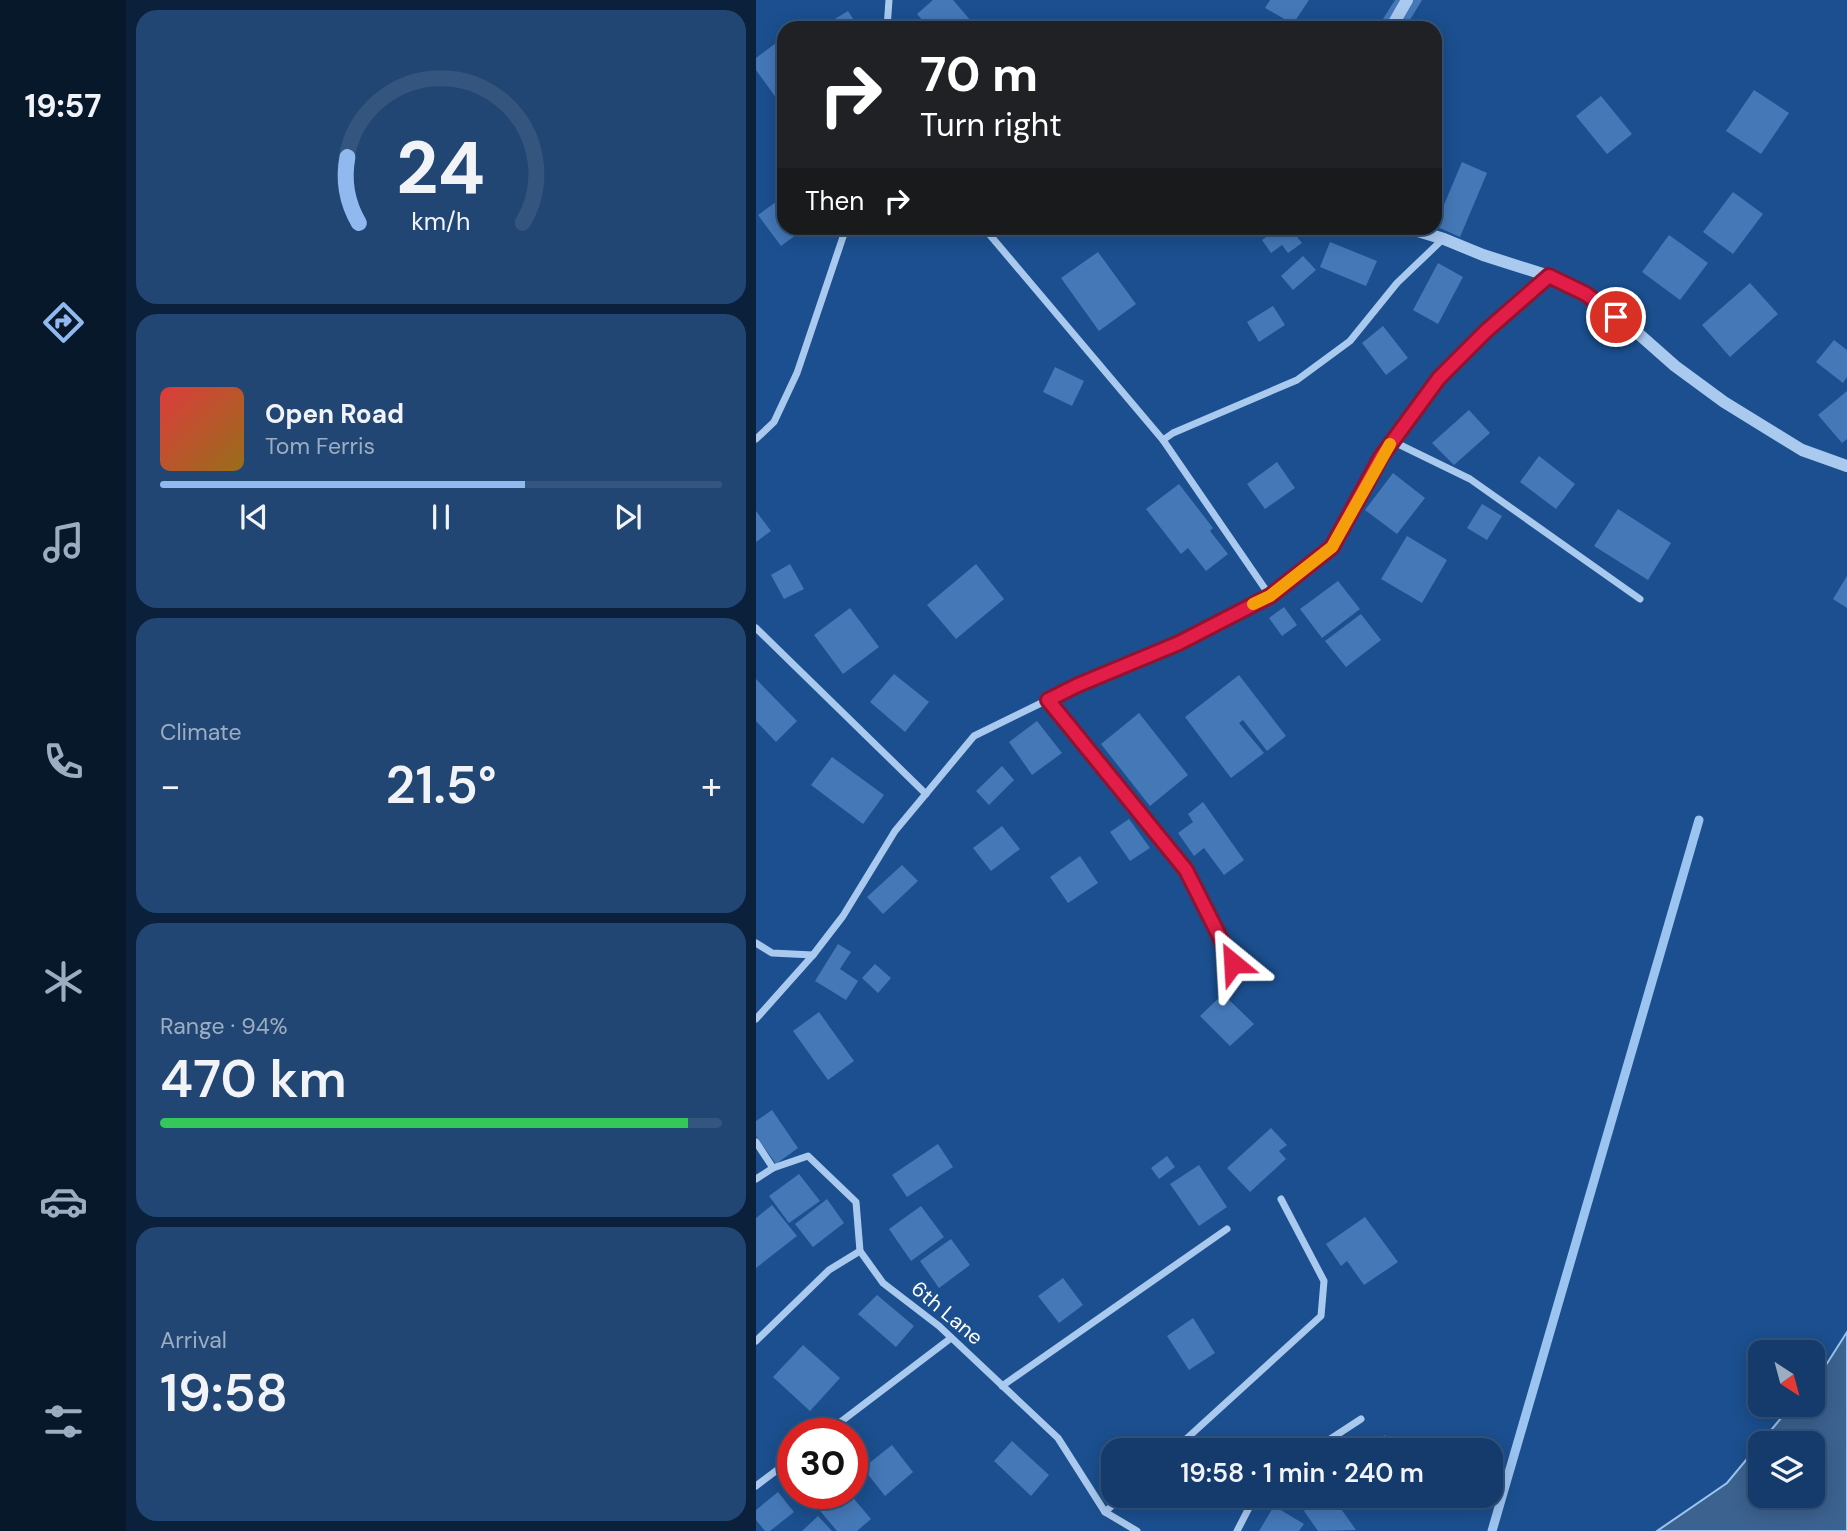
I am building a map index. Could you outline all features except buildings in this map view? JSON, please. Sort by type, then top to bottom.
[{"type":"street","points":[[888,21],[889,0]]},
{"type":"street","points":[[1395,21],[1406,0]]},
{"type":"street","points":[[756,439],[774,422],[797,373],[844,235]]},
{"type":"street","points":[[990,235],[1163,440],[1270,596]]},
{"type":"street","points":[[1431,235],[1483,256],[1549,276],[1586,294],[1724,402],[1802,450],[1847,466]]},
{"type":"street","points":[[1163,440],[1173,433],[1297,380],[1350,341],[1397,283],[1444,239]]},
{"type":"street","points":[[756,1019],[813,956],[843,916],[895,831],[974,736],[1078,685],[1179,643],[1270,596],[1332,547],[1392,441],[1439,378],[1486,331],[1549,276]]},
{"type":"street","points":[[1392,441],[1470,479],[1640,599]]},
{"type":"street","points":[[756,628],[926,793]]},
{"type":"street","points":[[1048,700],[1186,870],[1233,963]]},
{"type":"street","points":[[756,943],[772,953],[813,956]]},
{"type":"street","points":[[756,1142],[772,1168]]},
{"type":"street","points":[[756,1179],[772,1168],[808,1156],[856,1202],[860,1251],[829,1270],[756,1341]]},
{"type":"street","points":[[1187,1438],[1321,1316],[1324,1280],[1281,1199]]},
{"type":"street","points":[[1002,1386],[1227,1229]]},
{"type":"street","name":"6th Lane","points":[[860,1251],[883,1283],[951,1338],[1058,1438],[1105,1512],[1137,1531]]},
{"type":"street","points":[[846,1418],[951,1338]]},
{"type":"street","points":[[1332,1438],[1361,1419]]},
{"type":"street","points":[[756,1486],[777,1470]]},
{"type":"street","points":[[1105,1512],[1110,1508]]},
{"type":"street","points":[[1237,1531],[1249,1508]]},
{"type":"water","points":[[1847,1332],[1847,1531],[1657,1531],[1727,1483],[1748,1458],[1748,1508],[1825,1508],[1825,1431],[1770,1431],[1781,1418],[1825,1418],[1825,1366]]},
{"type":"waterway","points":[[1492,1531],[1699,820]]},
{"type":"slow traffic","points":[[1253,604],[1270,596],[1332,547],[1390,444]]},
{"type":"route","points":[[1233,963],[1186,870],[1048,700],[1179,643],[1270,596],[1332,547],[1381,457],[1439,378],[1486,331],[1549,276],[1586,294],[1616,317]]}]
